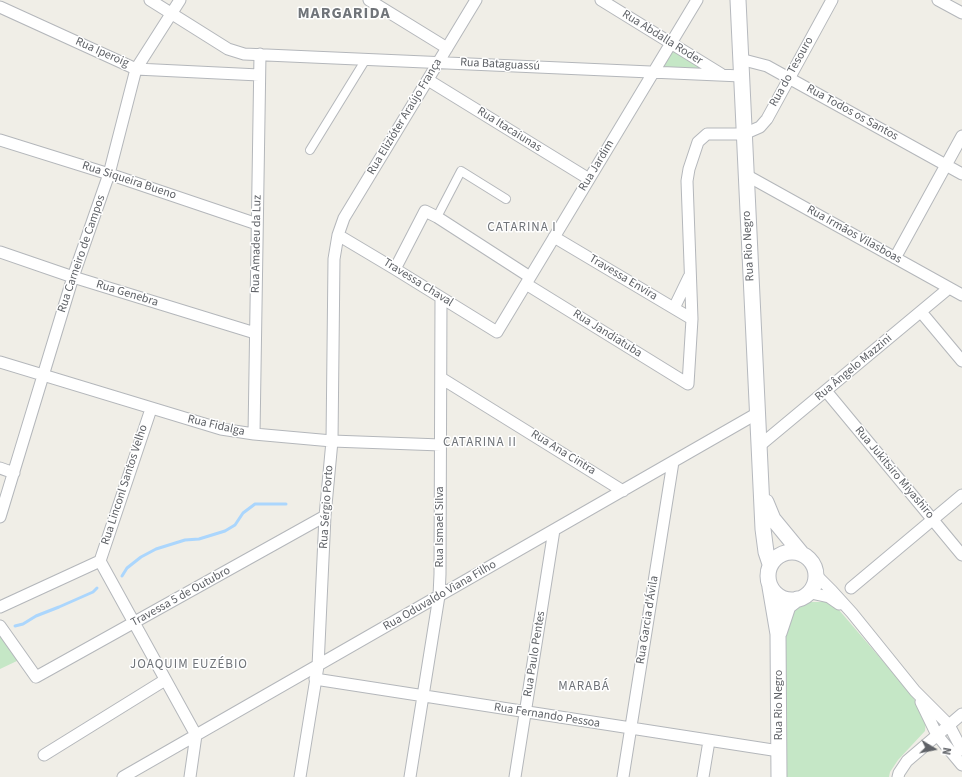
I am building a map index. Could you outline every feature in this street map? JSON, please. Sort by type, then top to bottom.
[{"type":"main road","name":"Rua Rio Negro","points":[[738,0],[756,414],[762,491],[763,529],[766,552],[770,564]]},
{"type":"main road","name":"Rua Rio Negro","points":[[762,491],[772,519],[801,553]]},
{"type":"main road","points":[[790,551],[801,553],[812,562],[816,575],[814,586],[802,597],[782,598],[770,587],[767,575],[770,564],[778,555],[790,551]]},
{"type":"main road","name":"Rua Rio Negro","points":[[770,587],[778,634],[779,777]]},
{"type":"main road","name":"Rua Rio Negro","points":[[778,634],[788,606],[802,597]]},
{"type":"street","name":"Rua Bataguassú","points":[[150,0],[228,48],[244,54],[741,76]]},
{"type":"street","name":"Rua Carneiro de Campos","points":[[0,517],[73,277],[109,174],[136,68],[180,0]]},
{"type":"street","points":[[369,0],[447,48]]},
{"type":"street","name":"Rua Elizióter Araújo França","points":[[338,235],[344,218],[476,0]]},
{"type":"street","name":"Rua Abdalla Roder","points":[[601,0],[723,75]]},
{"type":"street","name":"Rua Jardim","points":[[497,332],[697,0]]},
{"type":"street","name":"Rua do Tesouro","points":[[744,134],[760,127],[763,123],[832,0]]},
{"type":"street","points":[[938,0],[962,13]]},
{"type":"street","name":"Rua Iperoig","points":[[0,7],[136,68],[259,75]]},
{"type":"street","name":"Rua Amadeu da Luz","points":[[254,434],[260,54]]},
{"type":"street","points":[[310,150],[366,59]]},
{"type":"street","name":"Rua Todos os Santos","points":[[740,59],[766,66],[962,174]]},
{"type":"street","name":"Rua Itacaiunas","points":[[428,80],[589,179]]},
{"type":"street","points":[[692,320],[687,181],[689,169],[698,142],[707,134],[744,134]]},
{"type":"street","points":[[895,258],[962,136]]},
{"type":"street","name":"Rua Siqueira Bueno","points":[[0,140],[109,174],[257,224]]},
{"type":"street","points":[[437,217],[461,171],[506,199]]},
{"type":"street","name":"Rua Irmãos Vilasboas","points":[[746,175],[962,295]]},
{"type":"street","name":"Rua Jandiatuba","points":[[395,269],[425,211],[437,217],[528,280],[688,384],[692,320]]},
{"type":"street","name":"Travessa Chaval","points":[[338,235],[497,332]]},
{"type":"street","name":"Rua Sérgio Porto","points":[[300,777],[318,666],[325,516],[332,441],[334,259],[338,235]]},
{"type":"street","name":"Travessa Envira","points":[[554,237],[692,320]]},
{"type":"street","name":"Rua Genebra","points":[[0,252],[73,277],[256,333]]},
{"type":"street","points":[[674,308],[691,275]]},
{"type":"street","name":"Rua Ângelo Mazzini","points":[[758,447],[949,288]]},
{"type":"street","name":"Rua Ismael Silva","points":[[410,777],[439,596],[441,298]]},
{"type":"street","points":[[921,312],[962,361]]},
{"type":"street","name":"Rua Fidalga","points":[[0,362],[221,429],[254,434],[332,441],[441,444]]},
{"type":"street","name":"Rua Ana Cintra","points":[[441,378],[623,491]]},
{"type":"street","name":"Rua Jukitsiro Miyashiro","points":[[826,391],[962,555]]},
{"type":"street","name":"Rua Linconl Santos Velho","points":[[100,561],[151,409]]},
{"type":"street","name":"Rua Oduvaldo Viana Filho","points":[[123,777],[756,414]]},
{"type":"street","name":"Rua Garcia d'Ávila","points":[[623,777],[673,462]]},
{"type":"street","points":[[0,468],[14,473]]},
{"type":"street","points":[[851,588],[962,495]]},
{"type":"street","name":"Travessa 5 de Outubro","points":[[0,626],[36,677],[134,624],[325,516]]},
{"type":"street","name":"Rua Paulo Pentes","points":[[515,777],[554,530]]},
{"type":"street","points":[[0,607],[100,561],[196,735],[190,777]]},
{"type":"street","points":[[816,575],[852,613],[915,691],[949,725],[962,750]]},
{"type":"street","points":[[802,597],[811,593],[829,597],[852,613]]},
{"type":"street","name":"Rua Fernando Pessoa","points":[[315,679],[779,751]]},
{"type":"street","points":[[44,755],[166,680]]},
{"type":"street","points":[[915,691],[937,735],[962,765]]},
{"type":"street","points":[[898,777],[907,761],[962,714]]},
{"type":"street","points":[[703,777],[709,741]]},
{"type":"green space","points":[[673,48],[714,73],[660,70]]},
{"type":"green space","points":[[804,602],[829,602],[839,610],[912,695],[926,721],[925,731],[898,760],[890,772],[889,777],[787,777],[784,744],[783,627],[793,608]]},
{"type":"green space","points":[[0,633],[19,660],[0,669]]},
{"type":"waterway","points":[[122,576],[127,568],[141,557],[156,549],[185,540],[199,539],[225,531],[235,525],[243,513],[255,504],[286,504]]},
{"type":"waterway","points":[[15,626],[23,624],[36,616],[93,592],[97,588]]},
{"type":"district","name":"MARGARIDA","points":[[344,14]]},
{"type":"district","name":"CATARINA I","points":[[522,228]]},
{"type":"district","name":"CATARINA II","points":[[480,443]]},
{"type":"district","name":"JOAQUIM EUZÉBIO","points":[[189,665]]},
{"type":"district","name":"MARABÁ","points":[[584,687]]}]
